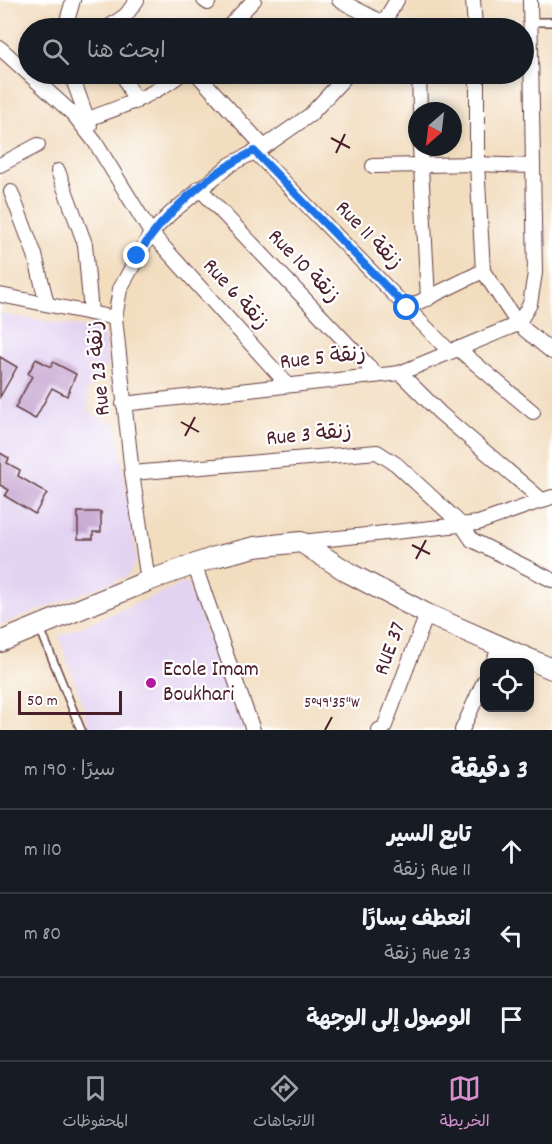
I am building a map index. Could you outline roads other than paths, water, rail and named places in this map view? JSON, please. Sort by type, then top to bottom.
[{"type":"street","points":[[68,18],[73,0]]},
{"type":"street","points":[[122,18],[137,0]]},
{"type":"street","points":[[236,18],[254,0]]},
{"type":"street","points":[[339,0],[361,5],[374,18]]},
{"type":"street","points":[[387,18],[398,0]]},
{"type":"street","points":[[473,0],[474,18]]},
{"type":"street","points":[[529,18],[530,0]]},
{"type":"street","points":[[0,48],[18,64]]},
{"type":"street","points":[[40,84],[73,114],[95,142]]},
{"type":"street","points":[[75,84],[95,142]]},
{"type":"street","points":[[127,84],[135,102]]},
{"type":"street","points":[[88,119],[135,102],[168,84]]},
{"type":"street","name":"Rue 11 زنقة","points":[[205,84],[259,149],[407,308],[453,350],[533,412]]},
{"type":"street","name":"Rue 23 زنقة","points":[[148,581],[123,404],[115,318],[120,289],[151,234],[199,188],[231,164],[259,149],[310,115],[339,84]]},
{"type":"street","points":[[419,84],[420,102]]},
{"type":"street","points":[[477,84],[477,164],[483,271],[518,324],[552,352]]},
{"type":"street","points":[[518,324],[530,304],[535,273],[528,84]]},
{"type":"street","name":"Rue 6 زنقة","points":[[95,142],[151,234],[287,384]]},
{"type":"street","points":[[0,165],[38,145]]},
{"type":"street","points":[[421,156],[428,299]]},
{"type":"street","points":[[373,166],[477,164],[532,166]]},
{"type":"street","points":[[58,171],[85,244],[91,313]]},
{"type":"street","name":"Rue 10 زنقة","points":[[199,188],[377,375]]},
{"type":"street","points":[[11,192],[35,255],[47,304]]},
{"type":"street","points":[[407,308],[483,271]]},
{"type":"street","points":[[0,295],[115,318]]},
{"type":"street","name":"Rue 5 زنقة","points":[[123,404],[400,373],[518,324]]},
{"type":"street","points":[[400,373],[440,413],[548,499]]},
{"type":"street","name":"Rue 3 زنقة","points":[[132,473],[372,451],[383,454],[396,464],[462,525],[472,540],[552,580]]},
{"type":"street","points":[[0,642],[148,581],[194,564],[255,547],[462,525],[495,519],[548,499]]},
{"type":"street","points":[[301,543],[349,573],[427,614],[496,655],[552,669]]},
{"type":"street","points":[[194,564],[253,730]]},
{"type":"street","name":"RUE 37","points":[[384,729],[427,614]]},
{"type":"street","points":[[462,730],[480,690]]},
{"type":"lane","points":[[534,22],[552,22]]},
{"type":"lane","points":[[39,626],[81,730]]},
{"type":"place","name":"Ecole Imam Boukhari","points":[[151,683]]}]
